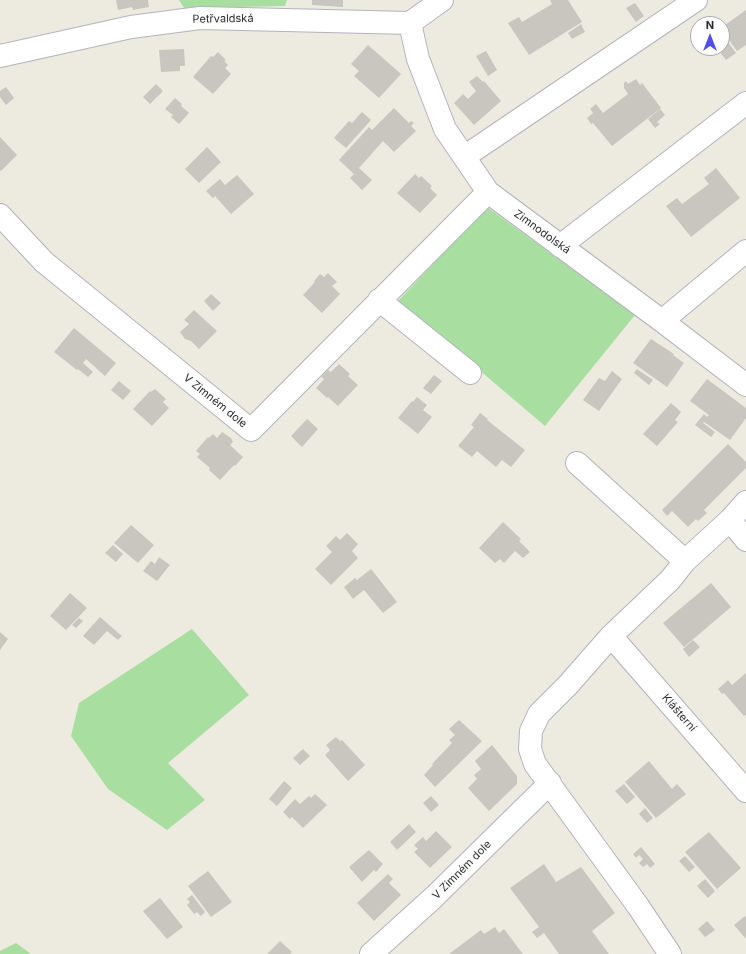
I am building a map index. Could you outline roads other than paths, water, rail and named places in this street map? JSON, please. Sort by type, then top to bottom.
[{"type":"street","points":[[410,23],[442,0]]},
{"type":"street","points":[[464,157],[696,0]]},
{"type":"street","name":"Petřvaldská","points":[[0,56],[130,27],[200,18],[410,23]]},
{"type":"street","name":"Zimnodolská","points":[[410,23],[418,59],[445,128],[488,192],[746,385]]},
{"type":"street","points":[[560,246],[746,103]]},
{"type":"street","name":"V Zimném dole","points":[[0,215],[44,262],[251,430],[488,192]]},
{"type":"street","points":[[662,321],[746,251]]},
{"type":"street","points":[[379,300],[470,373]]},
{"type":"street","points":[[577,463],[685,561]]},
{"type":"street","points":[[670,954],[638,906],[550,782],[535,764],[530,749],[531,731],[539,714],[568,685],[611,636],[670,580],[685,561],[730,520],[746,502]]},
{"type":"street","points":[[730,520],[746,540]]},
{"type":"street","name":"Klášterní","points":[[611,636],[746,791]]},
{"type":"street","name":"V Zimném dole","points":[[371,954],[433,898],[550,782]]}]
